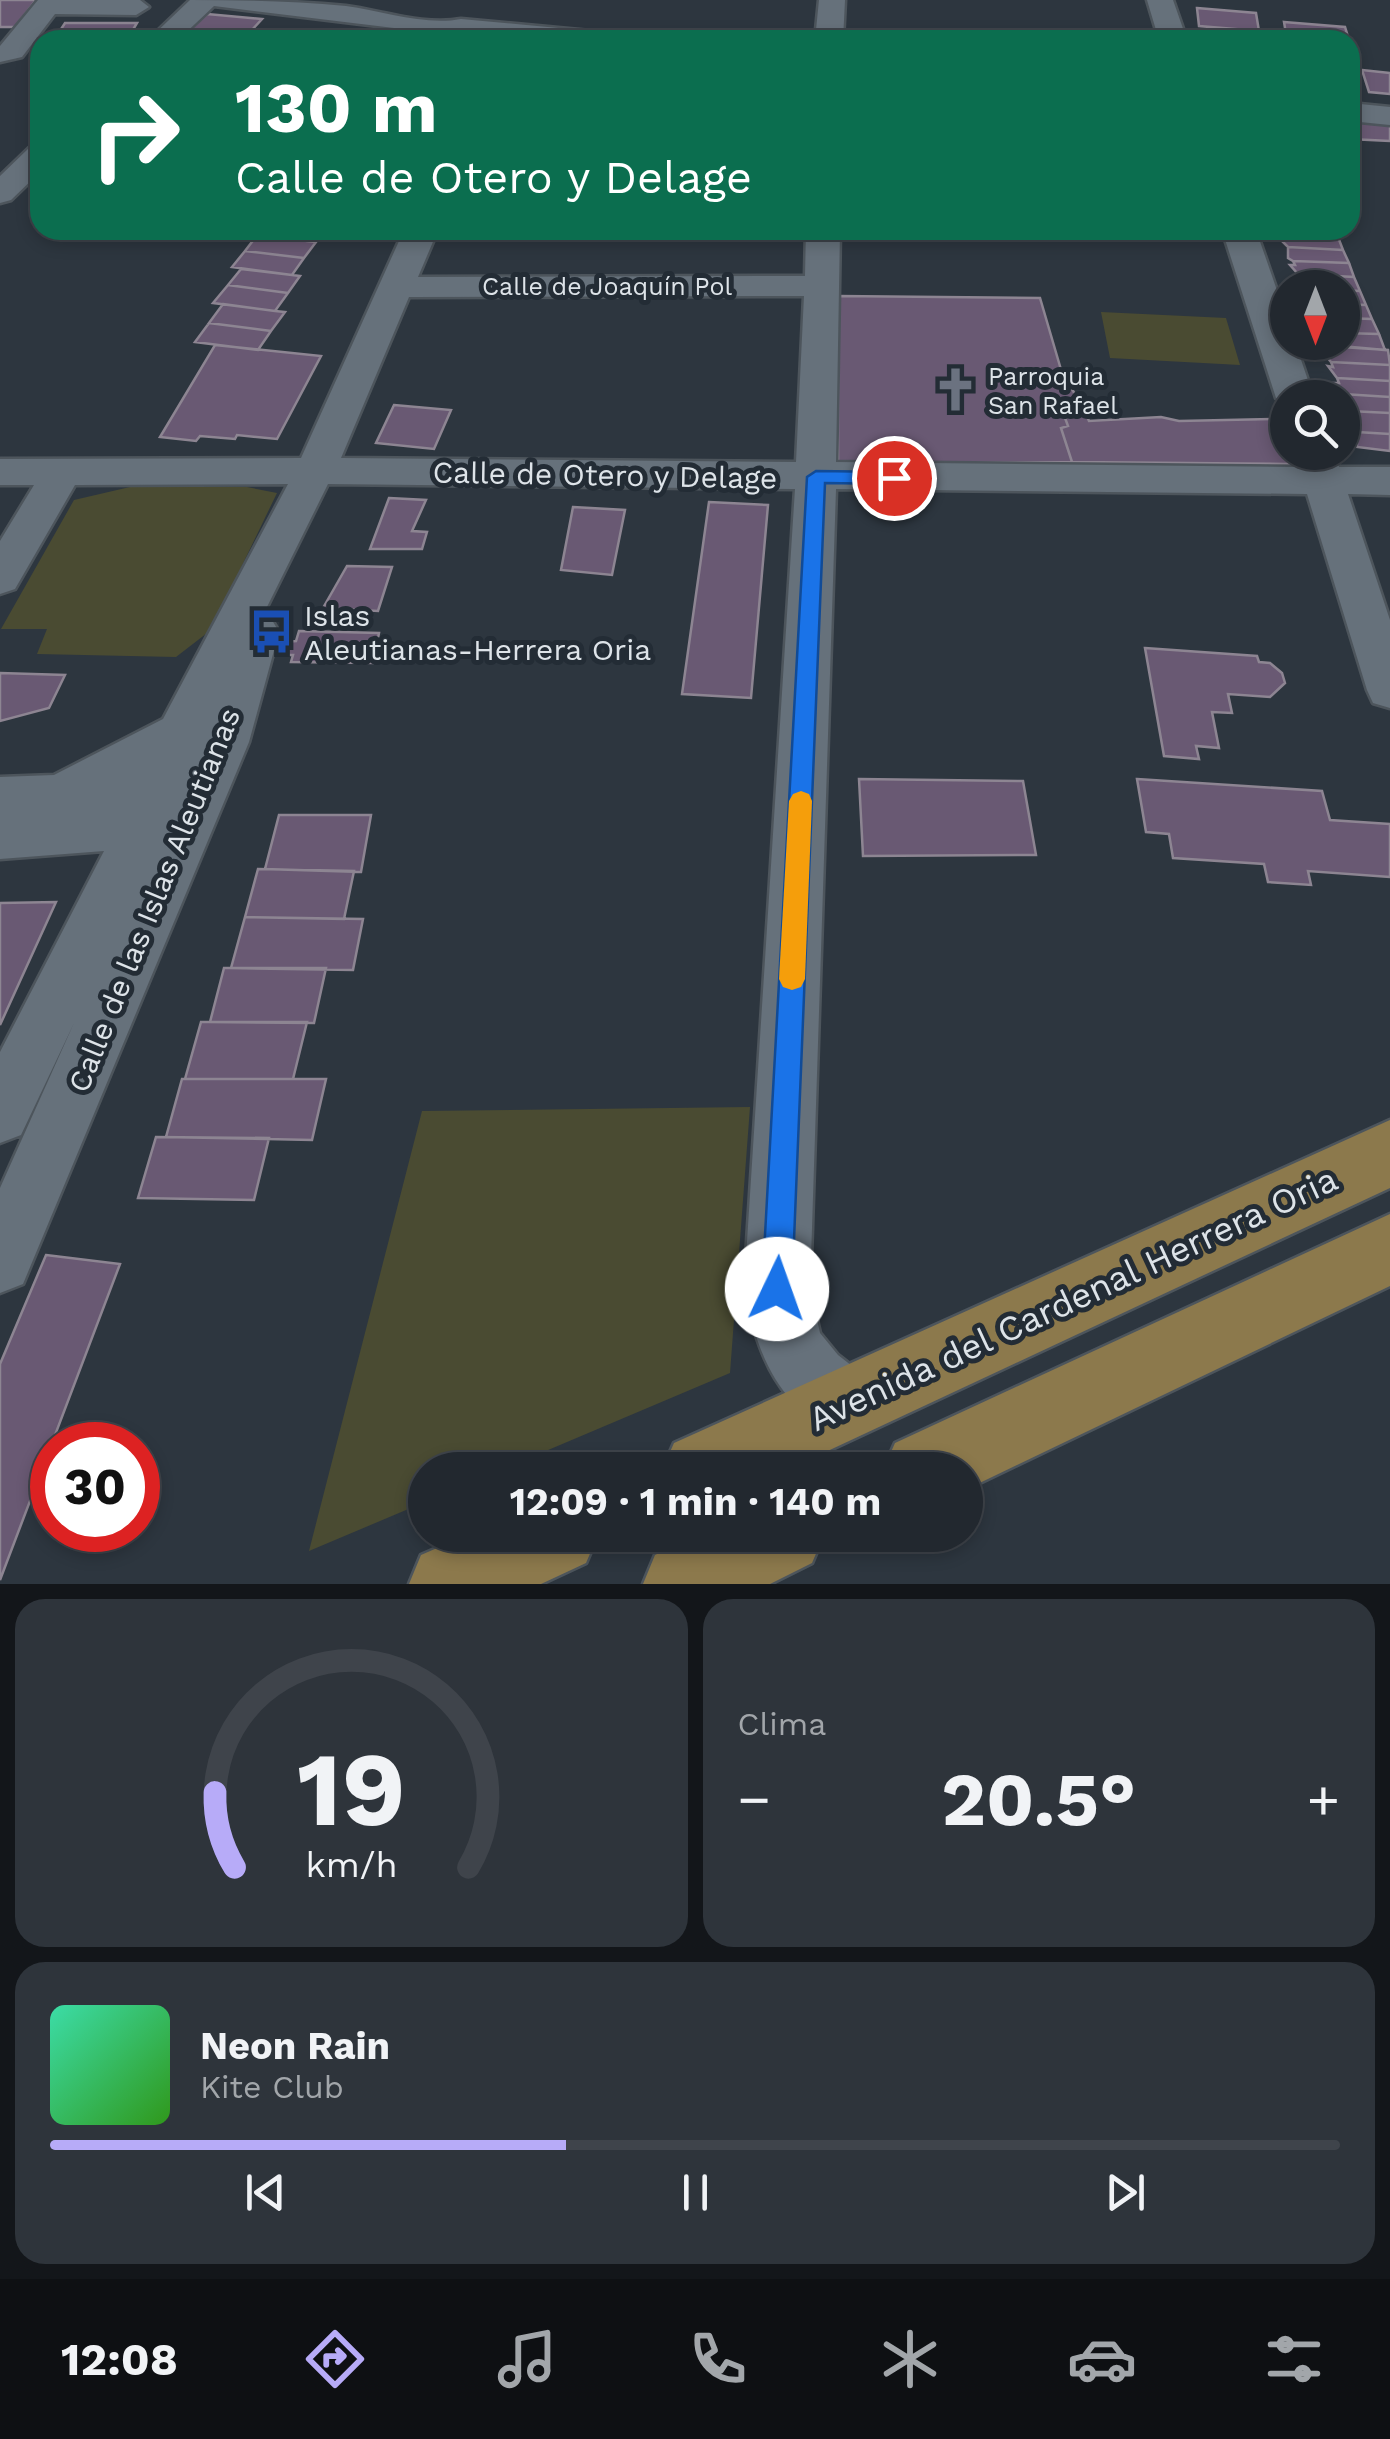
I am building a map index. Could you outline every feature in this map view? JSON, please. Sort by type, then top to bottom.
[{"type":"main road","name":"Avenida del Cardenal Herrera Oria","points":[[741,1452],[1390,1152]]},
{"type":"main road","points":[[960,1452],[1390,1248]]},
{"type":"main road","points":[[450,1584],[521,1552]]},
{"type":"main road","points":[[684,1584],[767,1555]]},
{"type":"street","points":[[173,30],[205,0]]},
{"type":"street","points":[[220,0],[482,30]]},
{"type":"street","points":[[830,30],[832,0]]},
{"type":"street","points":[[1160,0],[1170,30]]},
{"type":"street","points":[[0,54],[12,50],[50,3],[136,6]]},
{"type":"street","points":[[1360,113],[1390,116]]},
{"type":"street","points":[[0,193],[30,164]]},
{"type":"street","name":"Calle de las Islas Aleutianas","points":[[0,1261],[116,996],[165,807],[180,732],[315,471],[416,240]]},
{"type":"street","points":[[822,240],[816,477],[777,1289],[790,1350],[812,1380],[846,1404]]},
{"type":"street","points":[[1242,240],[1289,380]]},
{"type":"street","name":"Calle de Joaquín Pol","points":[[394,288],[820,286]]},
{"type":"street","name":"Calle de Otero y Delage","points":[[0,472],[816,477],[1270,468]]},
{"type":"street","points":[[1319,470],[1390,690]]},
{"type":"street","name":"Calle de Otero y Delage","points":[[1335,470],[1390,480]]},
{"type":"street","points":[[0,578],[62,472]]},
{"type":"street","name":"Calle de las Islas Aleutianas","points":[[0,1114],[109,895],[165,807],[225,742],[284,531]]},
{"type":"street","points":[[35,822],[180,732]]},
{"type":"street","points":[[0,798],[35,822],[94,873],[109,895]]},
{"type":"street","points":[[35,822],[165,807]]},
{"type":"green space","points":[[1101,312],[1226,318],[1240,365],[1110,358]]},
{"type":"green space","points":[[130,487],[247,487],[277,493],[211,630],[176,657],[37,654],[47,629],[1,629],[74,500]]},
{"type":"green space","points":[[750,1107],[730,1373],[543,1452],[408,1452],[408,1509],[309,1551],[422,1111]]},
{"type":"building","points":[[0,0],[36,0],[15,27],[0,27]]},
{"type":"building","points":[[1197,8],[1256,13],[1259,30],[1247,30],[1199,26]]},
{"type":"building","points":[[207,14],[262,19],[252,30],[189,30]]},
{"type":"building","points":[[1284,22],[1346,30],[1285,30]]},
{"type":"building","points":[[65,23],[137,23],[133,30],[60,30]]},
{"type":"building","points":[[1362,70],[1390,73],[1390,94],[1369,92]]},
{"type":"building","points":[[1360,122],[1390,123],[1390,141],[1360,140]]},
{"type":"building","points":[[253,240],[316,242],[304,258],[245,251]]},
{"type":"building","points":[[1281,240],[1339,240],[1343,250],[1288,247]]},
{"type":"building","points":[[1288,247],[1343,250],[1349,263],[1293,261],[1288,258]]},
{"type":"building","points":[[245,251],[304,258],[292,275],[232,267]]},
{"type":"building","points":[[1293,261],[1349,263],[1352,270],[1294,270],[1290,265],[1295,265]]},
{"type":"building","points":[[241,269],[300,276],[288,293],[228,285]]},
{"type":"building","points":[[228,285],[288,293],[275,311],[213,303]]},
{"type":"building","name":"Parroquia San Rafael","points":[[838,296],[1040,298],[1062,373],[1083,407],[1061,407],[1068,426],[1061,428],[1072,462],[838,464]]},
{"type":"building","points":[[223,304],[285,312],[271,331],[209,323]]},
{"type":"building","points":[[1360,305],[1366,305],[1372,319],[1360,319]]},
{"type":"building","points":[[1360,319],[1372,319],[1379,334],[1360,333]]},
{"type":"building","points":[[209,323],[271,331],[258,350],[195,342]]},
{"type":"building","points":[[1360,333],[1379,334],[1385,350],[1360,348]]},
{"type":"building","points":[[215,345],[321,356],[277,439],[237,435],[235,439],[200,436],[196,441],[160,437]]},
{"type":"building","points":[[1360,348],[1388,350],[1390,365],[1331,362],[1360,360]]},
{"type":"building","points":[[1331,362],[1390,365],[1390,381],[1337,378],[1328,366],[1333,367]]},
{"type":"building","points":[[1337,378],[1390,381],[1390,397],[1360,395],[1360,380]]},
{"type":"building","points":[[1360,395],[1390,397],[1390,413],[1360,412]]},
{"type":"building","points":[[394,405],[451,410],[434,449],[376,443]]},
{"type":"building","points":[[1061,407],[1083,407],[1089,421],[1161,417],[1179,421],[1270,419],[1270,464],[1072,462],[1061,428],[1068,426]]},
{"type":"building","points":[[1360,412],[1390,413],[1390,434],[1360,432]]},
{"type":"building","points":[[1360,432],[1390,434],[1390,451],[1360,447]]},
{"type":"building","points":[[389,498],[426,500],[412,531],[427,532],[422,549],[370,549]]},
{"type":"building","points":[[709,502],[768,505],[751,698],[682,694]]},
{"type":"building","points":[[573,507],[625,510],[612,575],[561,570]]},
{"type":"building","points":[[347,566],[392,567],[378,611],[323,608]]},
{"type":"building","points":[[299,631],[379,633],[373,663],[291,662],[293,655],[280,655],[283,642],[296,641]]},
{"type":"building","points":[[1145,648],[1257,656],[1259,662],[1270,663],[1282,673],[1285,683],[1270,697],[1228,694],[1232,713],[1212,712],[1219,748],[1196,746],[1199,759],[1164,756]]},
{"type":"building","points":[[0,673],[65,675],[49,708],[0,721]]},
{"type":"building","points":[[859,779],[1023,781],[1036,855],[863,856]]},
{"type":"building","points":[[1137,779],[1322,791],[1330,820],[1390,824],[1390,877],[1308,871],[1311,885],[1268,882],[1264,864],[1173,858],[1169,834],[1146,832]]},
{"type":"building","points":[[279,815],[371,815],[361,872],[265,869]]},
{"type":"building","points":[[258,869],[354,871],[344,919],[245,917]]},
{"type":"building","points":[[56,902],[0,1025],[0,903]]},
{"type":"building","points":[[245,917],[363,919],[353,970],[231,968]]},
{"type":"building","points":[[224,968],[326,968],[314,1023],[210,1022]]},
{"type":"building","points":[[201,1022],[307,1022],[293,1079],[185,1079]]},
{"type":"building","points":[[182,1079],[326,1079],[312,1140],[166,1137]]},
{"type":"building","points":[[156,1137],[269,1138],[254,1200],[138,1198]]},
{"type":"building","points":[[46,1255],[120,1264],[60,1422],[30,1422],[30,1501],[0,1580],[0,1364]]},
{"type":"slow traffic","points":[[792,979],[801,801]]},
{"type":"place","name":"Parroquia San Rafael","points":[[955,390]]},
{"type":"place","name":"Islas Aleutianas-Herrera Oria","points":[[271,632]]},
{"type":"route","points":[[777,1289],[816,477],[894,478]]}]
